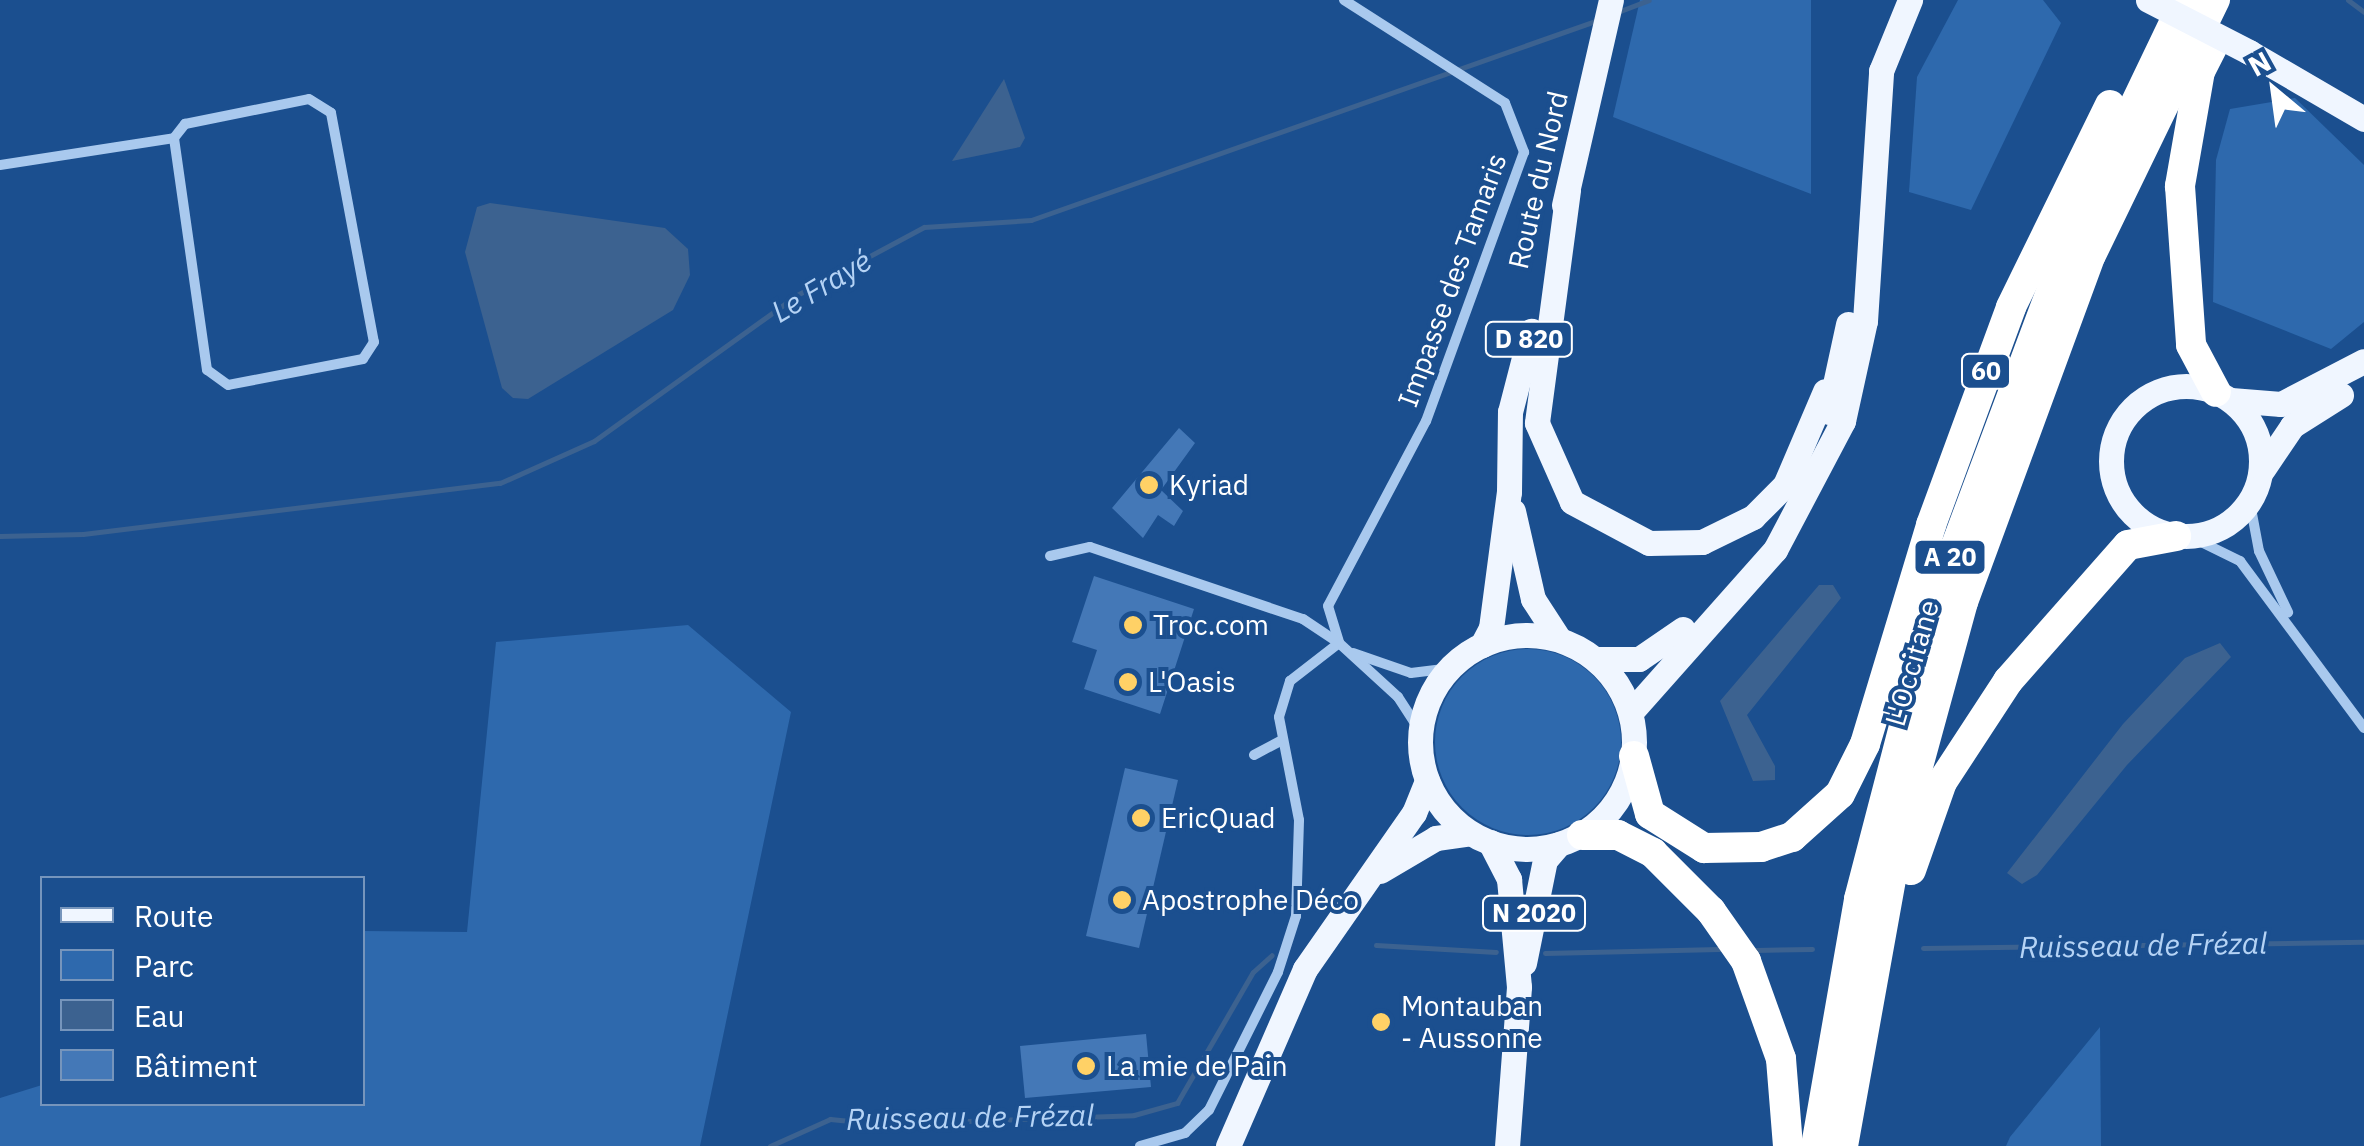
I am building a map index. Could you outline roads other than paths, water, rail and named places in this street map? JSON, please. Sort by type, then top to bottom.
[{"type":"highway","name":"60","points":[[1634,756],[1650,814],[1704,848],[1761,847],[1792,836],[1840,794],[1865,744],[1931,525],[2011,306],[2060,198],[2180,0]]},
{"type":"highway","name":"L'Occitane","points":[[1816,1146],[1870,847],[1938,591],[2070,240],[2180,0]]},
{"type":"highway","name":"L'Occitane","points":[[1844,1133],[1899,836],[1994,506],[2091,255],[2214,0]]},
{"type":"highway","points":[[2224,396],[2191,345],[2180,186],[2200,71],[2235,0]]},
{"type":"highway","points":[[1844,1133],[1918,842],[1942,782],[2008,681],[2107,564],[2128,546],[2183,536]]},
{"type":"highway","points":[[1570,839],[1618,835],[1653,853],[1711,911],[1746,961],[1782,1059],[1788,1146]]},
{"type":"main road","points":[[1480,838],[1427,781],[1420,731],[1450,668],[1482,645],[1520,635],[1558,639],[1596,659],[1639,659],[1664,645],[1764,542],[1810,463],[1849,320],[1866,70],[1891,0]]},
{"type":"main road","points":[[1631,712],[1776,550],[1843,421],[1865,321],[1881,72],[1910,0]]},
{"type":"main road","points":[[2148,0],[2364,100]]},
{"type":"main road","points":[[2180,0],[2364,119]]},
{"type":"main road","name":"Route du Nord","points":[[1482,645],[1491,628],[1509,492],[1510,412],[1568,190],[1610,2]]},
{"type":"main road","points":[[1568,190],[1537,422],[1548,464],[1572,502],[1608,527],[1649,543],[1702,542],[1752,517],[1802,456],[1849,320]]},
{"type":"main road","points":[[2364,361],[2282,404],[2158,392],[2116,432],[2111,471],[2126,508],[2183,536],[2214,532],[2250,503],[2261,474],[2292,426],[2364,381]]},
{"type":"main road","points":[[2224,396],[2256,433],[2261,474]]},
{"type":"main road","name":"Route du Nord","points":[[1509,492],[1533,599],[1558,639]]},
{"type":"main road","points":[[1371,876],[1436,838],[1570,839],[1617,801],[1634,756],[1631,712],[1596,659]]},
{"type":"main road","points":[[1228,1146],[1305,969],[1371,876],[1427,781]]},
{"type":"main road","name":"N 2020","points":[[1480,838],[1509,879],[1519,987]]},
{"type":"main road","name":"N 2020","points":[[1507,1146],[1519,987],[1545,860],[1570,839]]},
{"type":"street","name":"Impasse des Tamaris","points":[[1339,643],[1328,606],[1426,420],[1524,152],[1506,103],[1344,0]]},
{"type":"street","points":[[0,166],[174,138],[185,124],[310,99],[331,114],[374,342],[363,359],[228,385],[207,370],[174,138]]},
{"type":"street","points":[[2250,503],[2259,552],[2295,627]]},
{"type":"street","points":[[2183,536],[2240,561],[2295,627],[2364,728]]},
{"type":"street","points":[[1050,556],[1090,548],[1303,619],[1383,668],[1450,668]]},
{"type":"street","points":[[1339,643],[1398,697],[1420,731]]},
{"type":"street","points":[[1140,1146],[1185,1132],[1209,1110],[1278,972],[1296,916],[1299,820],[1278,717],[1290,681],[1339,643]]},
{"type":"street","points":[[1254,756],[1282,740]]},
{"type":"water","points":[[1004,79],[1025,138],[1020,147],[952,161]]},
{"type":"water","points":[[490,203],[665,228],[688,249],[690,275],[673,310],[528,399],[513,398],[502,388],[465,252],[477,207]]},
{"type":"water","points":[[1819,585],[1833,585],[1841,598],[1747,715],[1775,766],[1775,780],[1753,781],[1720,701]]},
{"type":"water","points":[[2220,643],[2231,657],[2127,765],[2037,875],[2022,884],[2007,873],[2123,724],[2185,658]]},
{"type":"waterway","name":"Le Frayé","points":[[1615,13],[1649,0]]},
{"type":"waterway","name":"Le Frayé","points":[[2348,0],[2364,12]]},
{"type":"waterway","name":"Le Frayé","points":[[0,536],[83,534],[500,483],[594,441],[797,295],[924,227],[1031,220],[1595,21]]},
{"type":"waterway","name":"Ruisseau de Frézal","points":[[1923,948],[2364,942]]},
{"type":"waterway","name":"Ruisseau de Frézal","points":[[1376,945],[1496,952]]},
{"type":"waterway","name":"Ruisseau de Frézal","points":[[1545,953],[1719,949]]},
{"type":"waterway","name":"Ruisseau de Frézal","points":[[1755,950],[1812,949]]},
{"type":"waterway","name":"Ruisseau de Frézal","points":[[770,1146],[830,1119],[881,1124],[1134,1115],[1177,1103],[1253,972],[1272,955]]},
{"type":"place","name":"Kyriad","points":[[1149,485]]},
{"type":"place","name":"Troc.com","points":[[1133,625]]},
{"type":"place","name":"L'Oasis","points":[[1128,682]]},
{"type":"place","name":"EricQuad","points":[[1141,818]]},
{"type":"place","name":"Apostrophe Déco","points":[[1122,900]]},
{"type":"place","name":"Montauban - Aussonne","points":[[1381,1022]]},
{"type":"place","name":"La mie de Pain","points":[[1086,1066]]}]
